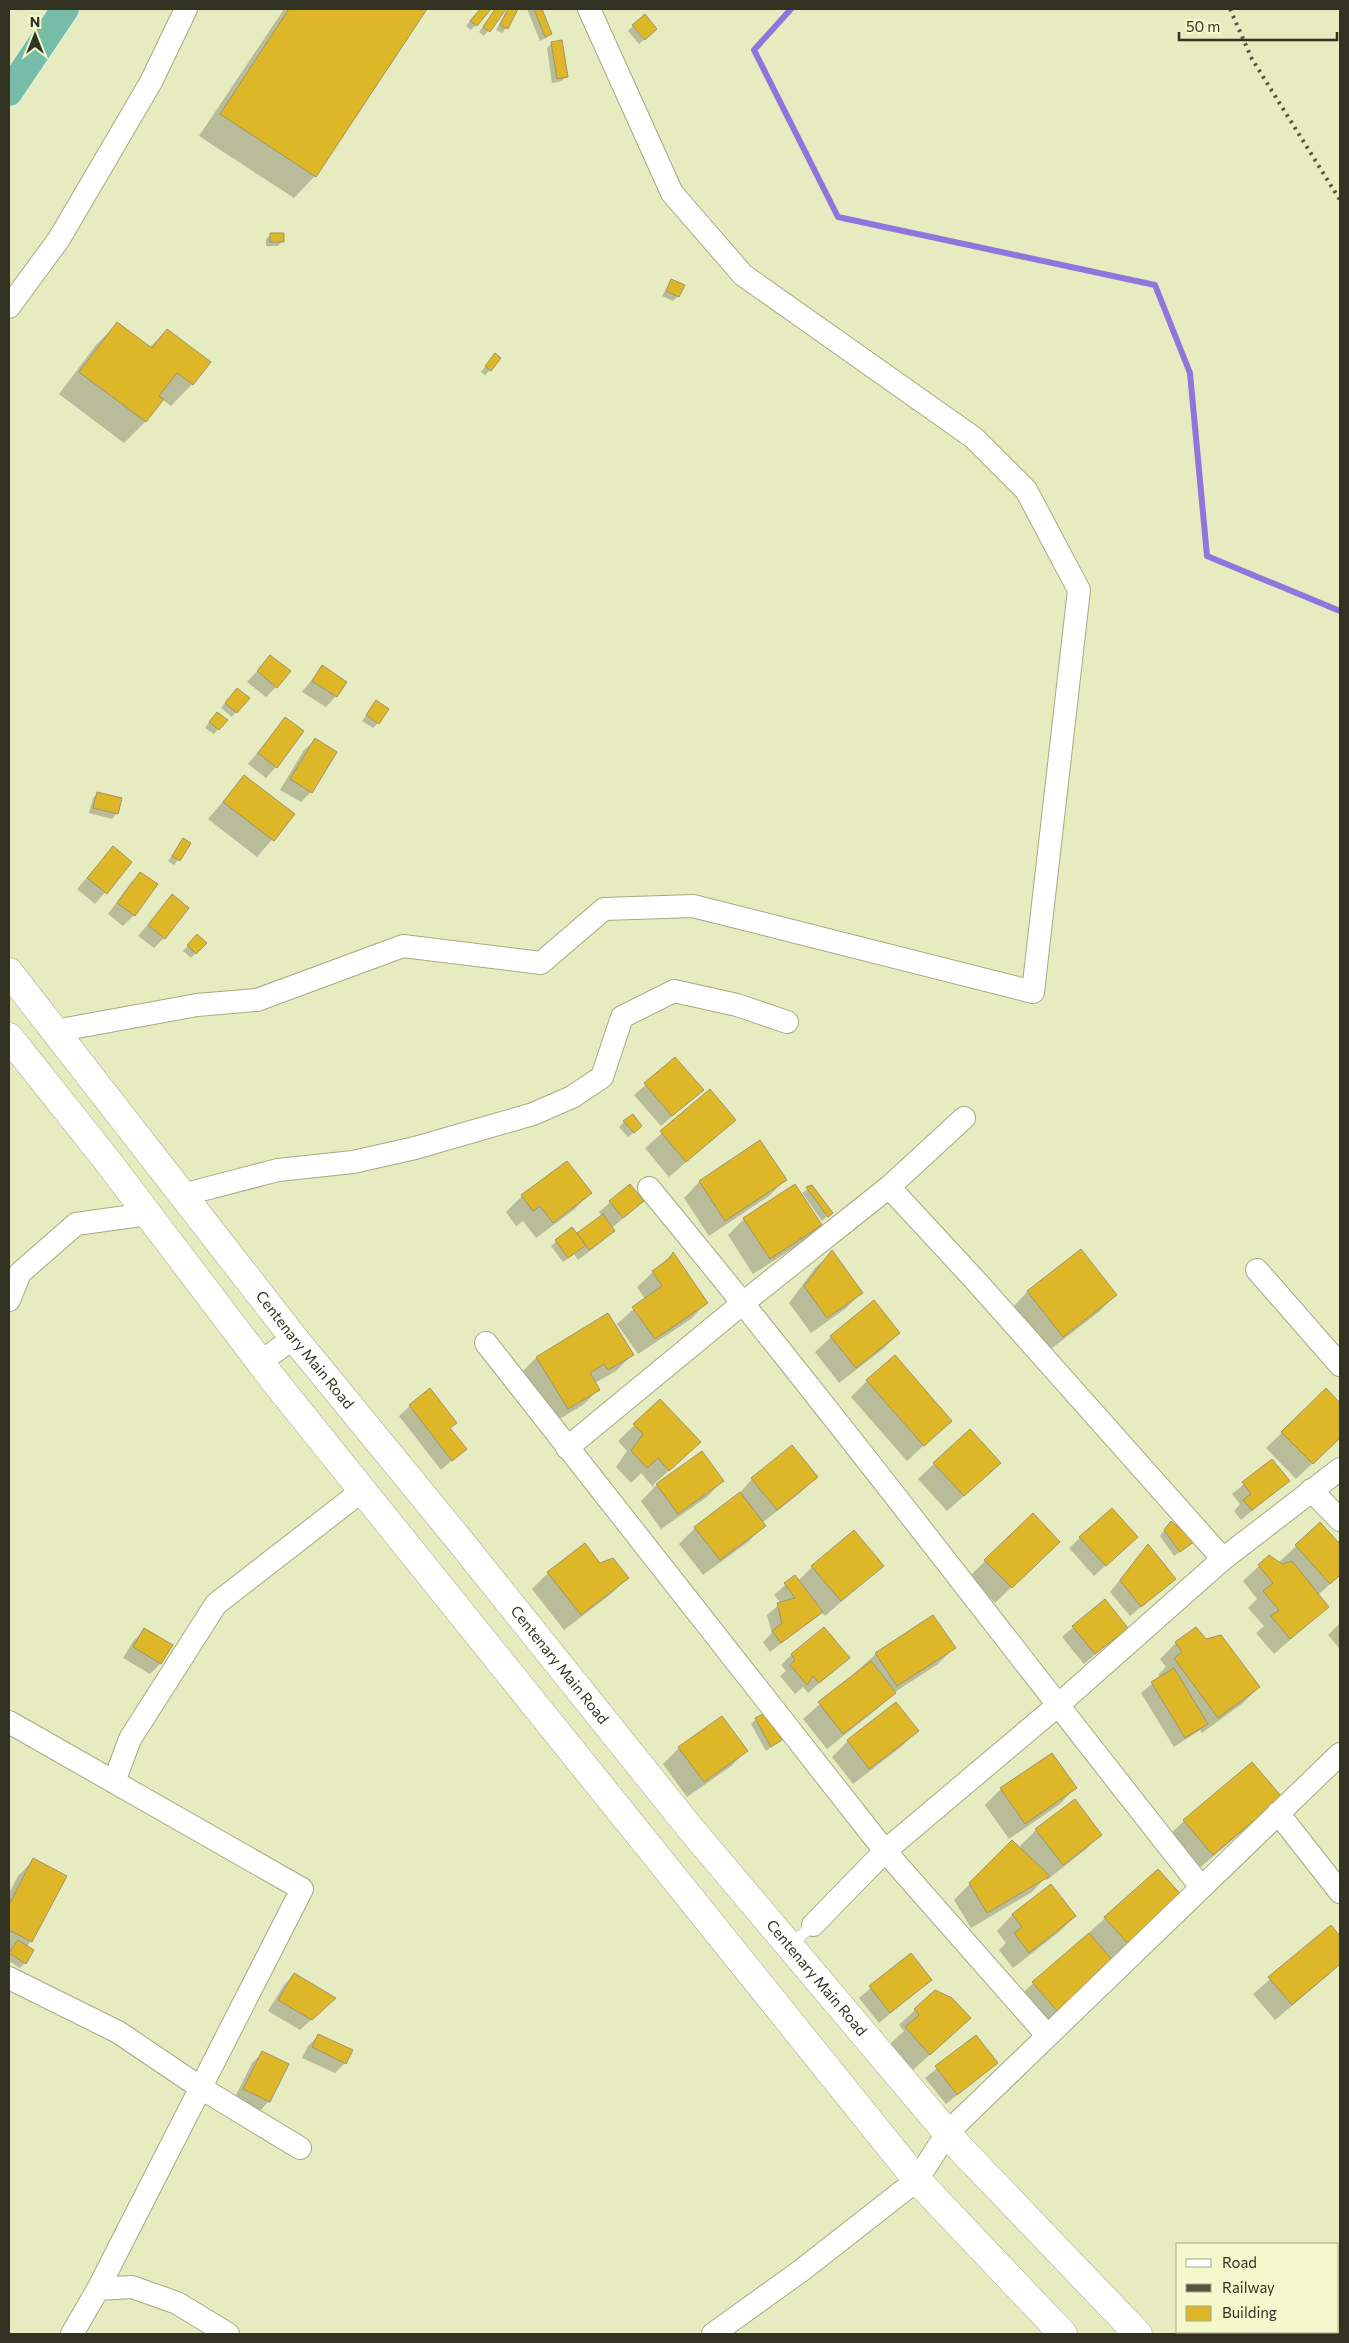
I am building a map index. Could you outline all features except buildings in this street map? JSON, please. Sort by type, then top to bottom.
[{"type":"highway","points":[[9,92],[64,9]]},
{"type":"street","points":[[9,307],[59,239],[151,82],[186,9]]},
{"type":"street","points":[[55,1032],[197,1005],[257,1000],[404,946],[541,963],[604,909],[693,906],[1032,992],[1079,590],[1026,490],[974,438],[742,274],[672,193],[589,9]]},
{"type":"street","name":"Centenary Main Road","points":[[9,972],[294,1338],[456,1536],[684,1821],[947,2133],[1138,2334]]},
{"type":"street","points":[[182,1195],[278,1170],[353,1162],[415,1148],[533,1114],[572,1097],[602,1077],[622,1017],[674,991],[737,1005],[787,1022]]},
{"type":"street","points":[[13,1049],[148,1214],[260,1362],[917,2180],[1064,2334]]},
{"type":"street","points":[[567,1448],[743,1303],[889,1187],[964,1118]]},
{"type":"street","points":[[889,1187],[975,1280],[1223,1559]]},
{"type":"street","points":[[649,1188],[743,1303],[1057,1706],[1201,1886]]},
{"type":"street","points":[[9,1300],[20,1273],[76,1224],[148,1214]]},
{"type":"street","points":[[1257,1270],[1340,1365]]},
{"type":"street","points":[[260,1362],[294,1338]]},
{"type":"street","points":[[486,1343],[885,1851],[1048,2035]]},
{"type":"street","points":[[812,1926],[885,1851],[1057,1706],[1223,1559],[1340,1469]]},
{"type":"street","points":[[114,1782],[130,1739],[216,1604],[363,1490]]},
{"type":"street","points":[[1311,1490],[1340,1520]]},
{"type":"street","points":[[9,1722],[302,1889],[98,2289],[72,2334]]},
{"type":"street","points":[[713,2334],[802,2270],[917,2180],[947,2133],[1340,1754]]},
{"type":"street","points":[[1278,1813],[1340,1892]]},
{"type":"street","points":[[9,1978],[118,2032],[201,2088],[300,2148]]},
{"type":"street","points":[[98,2289],[132,2287],[177,2303],[228,2334]]},
{"type":"lane","points":[[789,1946],[812,1926]]},
{"type":"waterway","points":[[791,9],[754,50],[838,217],[1155,285],[1190,373],[1207,556],[1340,611]]},
{"type":"railway","points":[[1230,9],[1252,59],[1340,200]]}]
